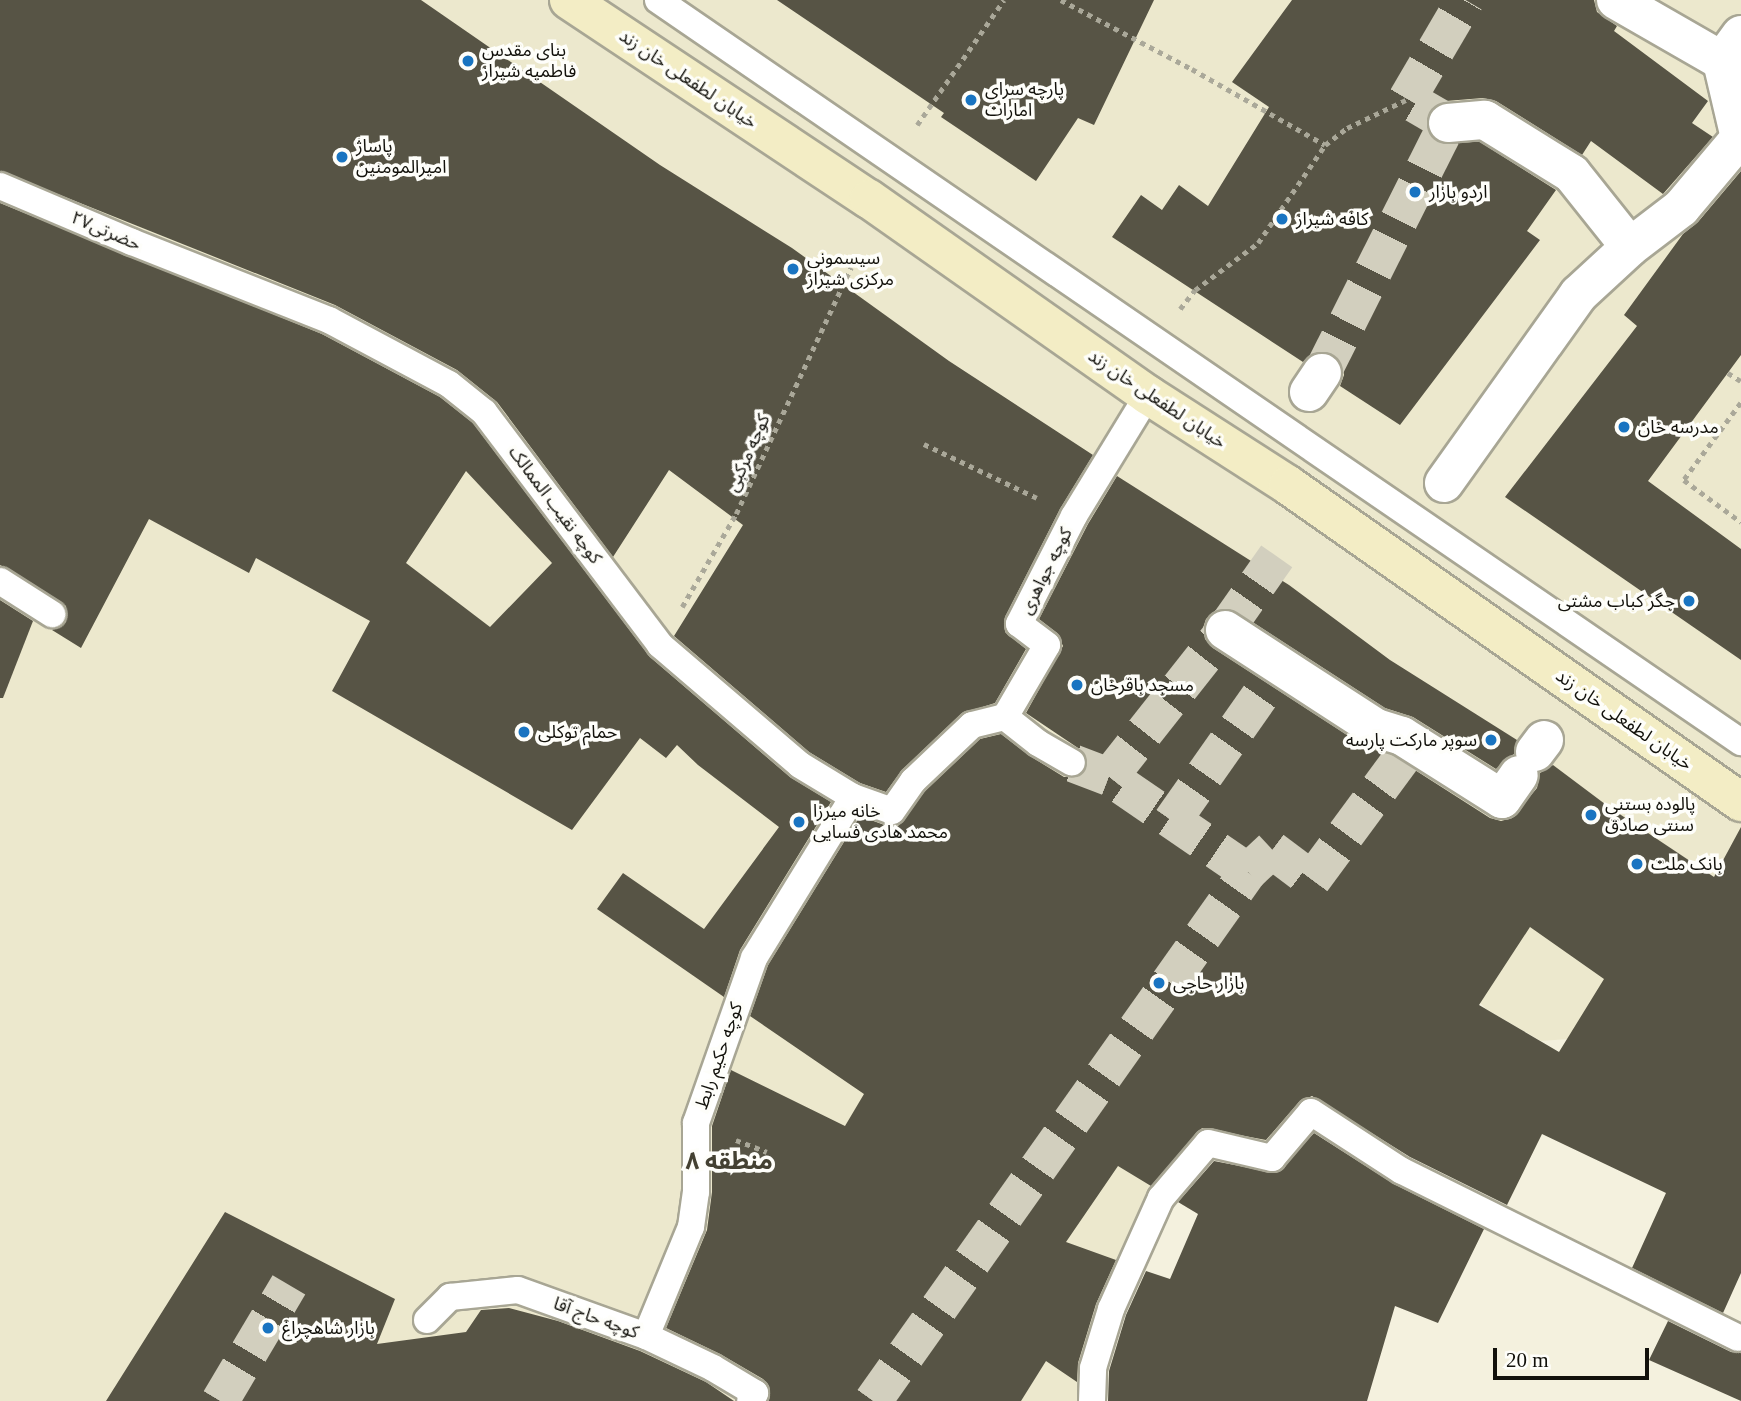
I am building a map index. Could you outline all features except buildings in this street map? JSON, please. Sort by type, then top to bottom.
[{"type":"street","name":"خیابان لطفعلی خان زند","points":[[569,0],[869,199],[1148,395],[1288,485],[1741,802]]},
{"type":"street","points":[[1444,483],[1579,294],[1630,247],[1681,208],[1740,138],[1732,48],[1616,0]]},
{"type":"street","points":[[1448,123],[1485,120],[1572,174],[1630,247]]},
{"type":"street","points":[[1225,630],[1376,728],[1402,736],[1502,799],[1533,756]]},
{"type":"lane","points":[[657,0],[1741,742]]},
{"type":"lane","name":"حضرتی۲۷","points":[[0,186],[213,275]]},
{"type":"lane","name":"کوچه نقیب الممالک","points":[[213,275],[329,320],[449,384],[484,412],[660,645],[800,765],[853,797]]},
{"type":"lane","name":"کوچه جواهری","points":[[1005,717],[1047,645],[1019,624],[1074,516],[1148,395]]},
{"type":"lane","points":[[0,581],[52,614]]},
{"type":"lane","points":[[853,797],[892,811],[913,781],[972,725],[1005,717],[1038,743],[1072,763]]},
{"type":"lane","name":"کوچه حکیم رابط","points":[[646,1336],[691,1227],[696,1192],[696,1124],[754,958],[853,797]]},
{"type":"lane","points":[[1092,1401],[1093,1368],[1111,1309],[1161,1198],[1208,1143],[1272,1158],[1311,1112],[1402,1171],[1738,1338]]},
{"type":"lane","name":"کوچه حاج آقا","points":[[427,1320],[450,1297],[518,1290],[646,1336],[713,1368],[755,1393],[750,1401]]},
{"type":"path","points":[[917,125],[1003,0]]},
{"type":"path","points":[[1062,0],[1192,69],[1325,145]]},
{"type":"path","points":[[1180,309],[1195,290],[1258,243],[1325,145],[1347,128],[1407,99]]},
{"type":"path","name":"کوچه مرکبی","points":[[660,645],[736,514],[851,267]]},
{"type":"path","points":[[1728,373],[1741,381]]},
{"type":"path","points":[[1741,403],[1684,480],[1741,522]]},
{"type":"path","points":[[925,444],[1074,516]]},
{"type":"shaded area","points":[[0,0],[1741,0],[1741,1136],[1568,1039],[1541,1041],[1486,1009],[1469,991],[1304,1086],[1305,1106],[1271,1151],[1196,1136],[1092,1349],[1088,1401],[0,1401]]},
{"type":"tunnel","points":[[1322,373],[1448,123],[1407,99],[1465,0]]},
{"type":"tunnel","points":[[1109,777],[1225,630],[1277,556]]},
{"type":"tunnel","points":[[1172,821],[1281,666]]},
{"type":"tunnel","points":[[1248,872],[1272,850],[1312,880],[1413,743]]},
{"type":"tunnel","points":[[873,1401],[1248,872],[1109,777],[1072,763]]},
{"type":"tunnel","points":[[220,1401],[289,1285]]},
{"type":"place","name":"بنای مقدس فاطمیه شیراز","points":[[468,61]]},
{"type":"place","name":"پارچه سرای امارات","points":[[971,100]]},
{"type":"place","name":"پاساژ امیرالمومنین","points":[[342,157]]},
{"type":"place","name":"اردو بازار","points":[[1415,192]]},
{"type":"place","name":"کافه شیراز","points":[[1282,219]]},
{"type":"place","name":"سیسمونی مرکزی شیراز","points":[[793,269]]},
{"type":"place","name":"مدرسه خان","points":[[1624,427]]},
{"type":"place","name":"جگر کباب مشتی","points":[[1689,601]]},
{"type":"place","name":"مسجد باقرخان","points":[[1077,685]]},
{"type":"place","name":"حمام توکلی","points":[[524,732]]},
{"type":"place","name":"سوپر مارکت پارسه","points":[[1491,740]]},
{"type":"place","name":"پالوده بستنی سنتی صادق","points":[[1591,815]]},
{"type":"place","name":"خانه میرزا محمد هادی فسایی","points":[[799,822]]},
{"type":"place","name":"بانک ملت","points":[[1637,864]]},
{"type":"place","name":"بازار حاجی","points":[[1159,983]]},
{"type":"place","name":"بازار شاهچراغ","points":[[268,1328]]},
{"type":"district","name":"منطقه ۸","points":[[729,1162]]}]
